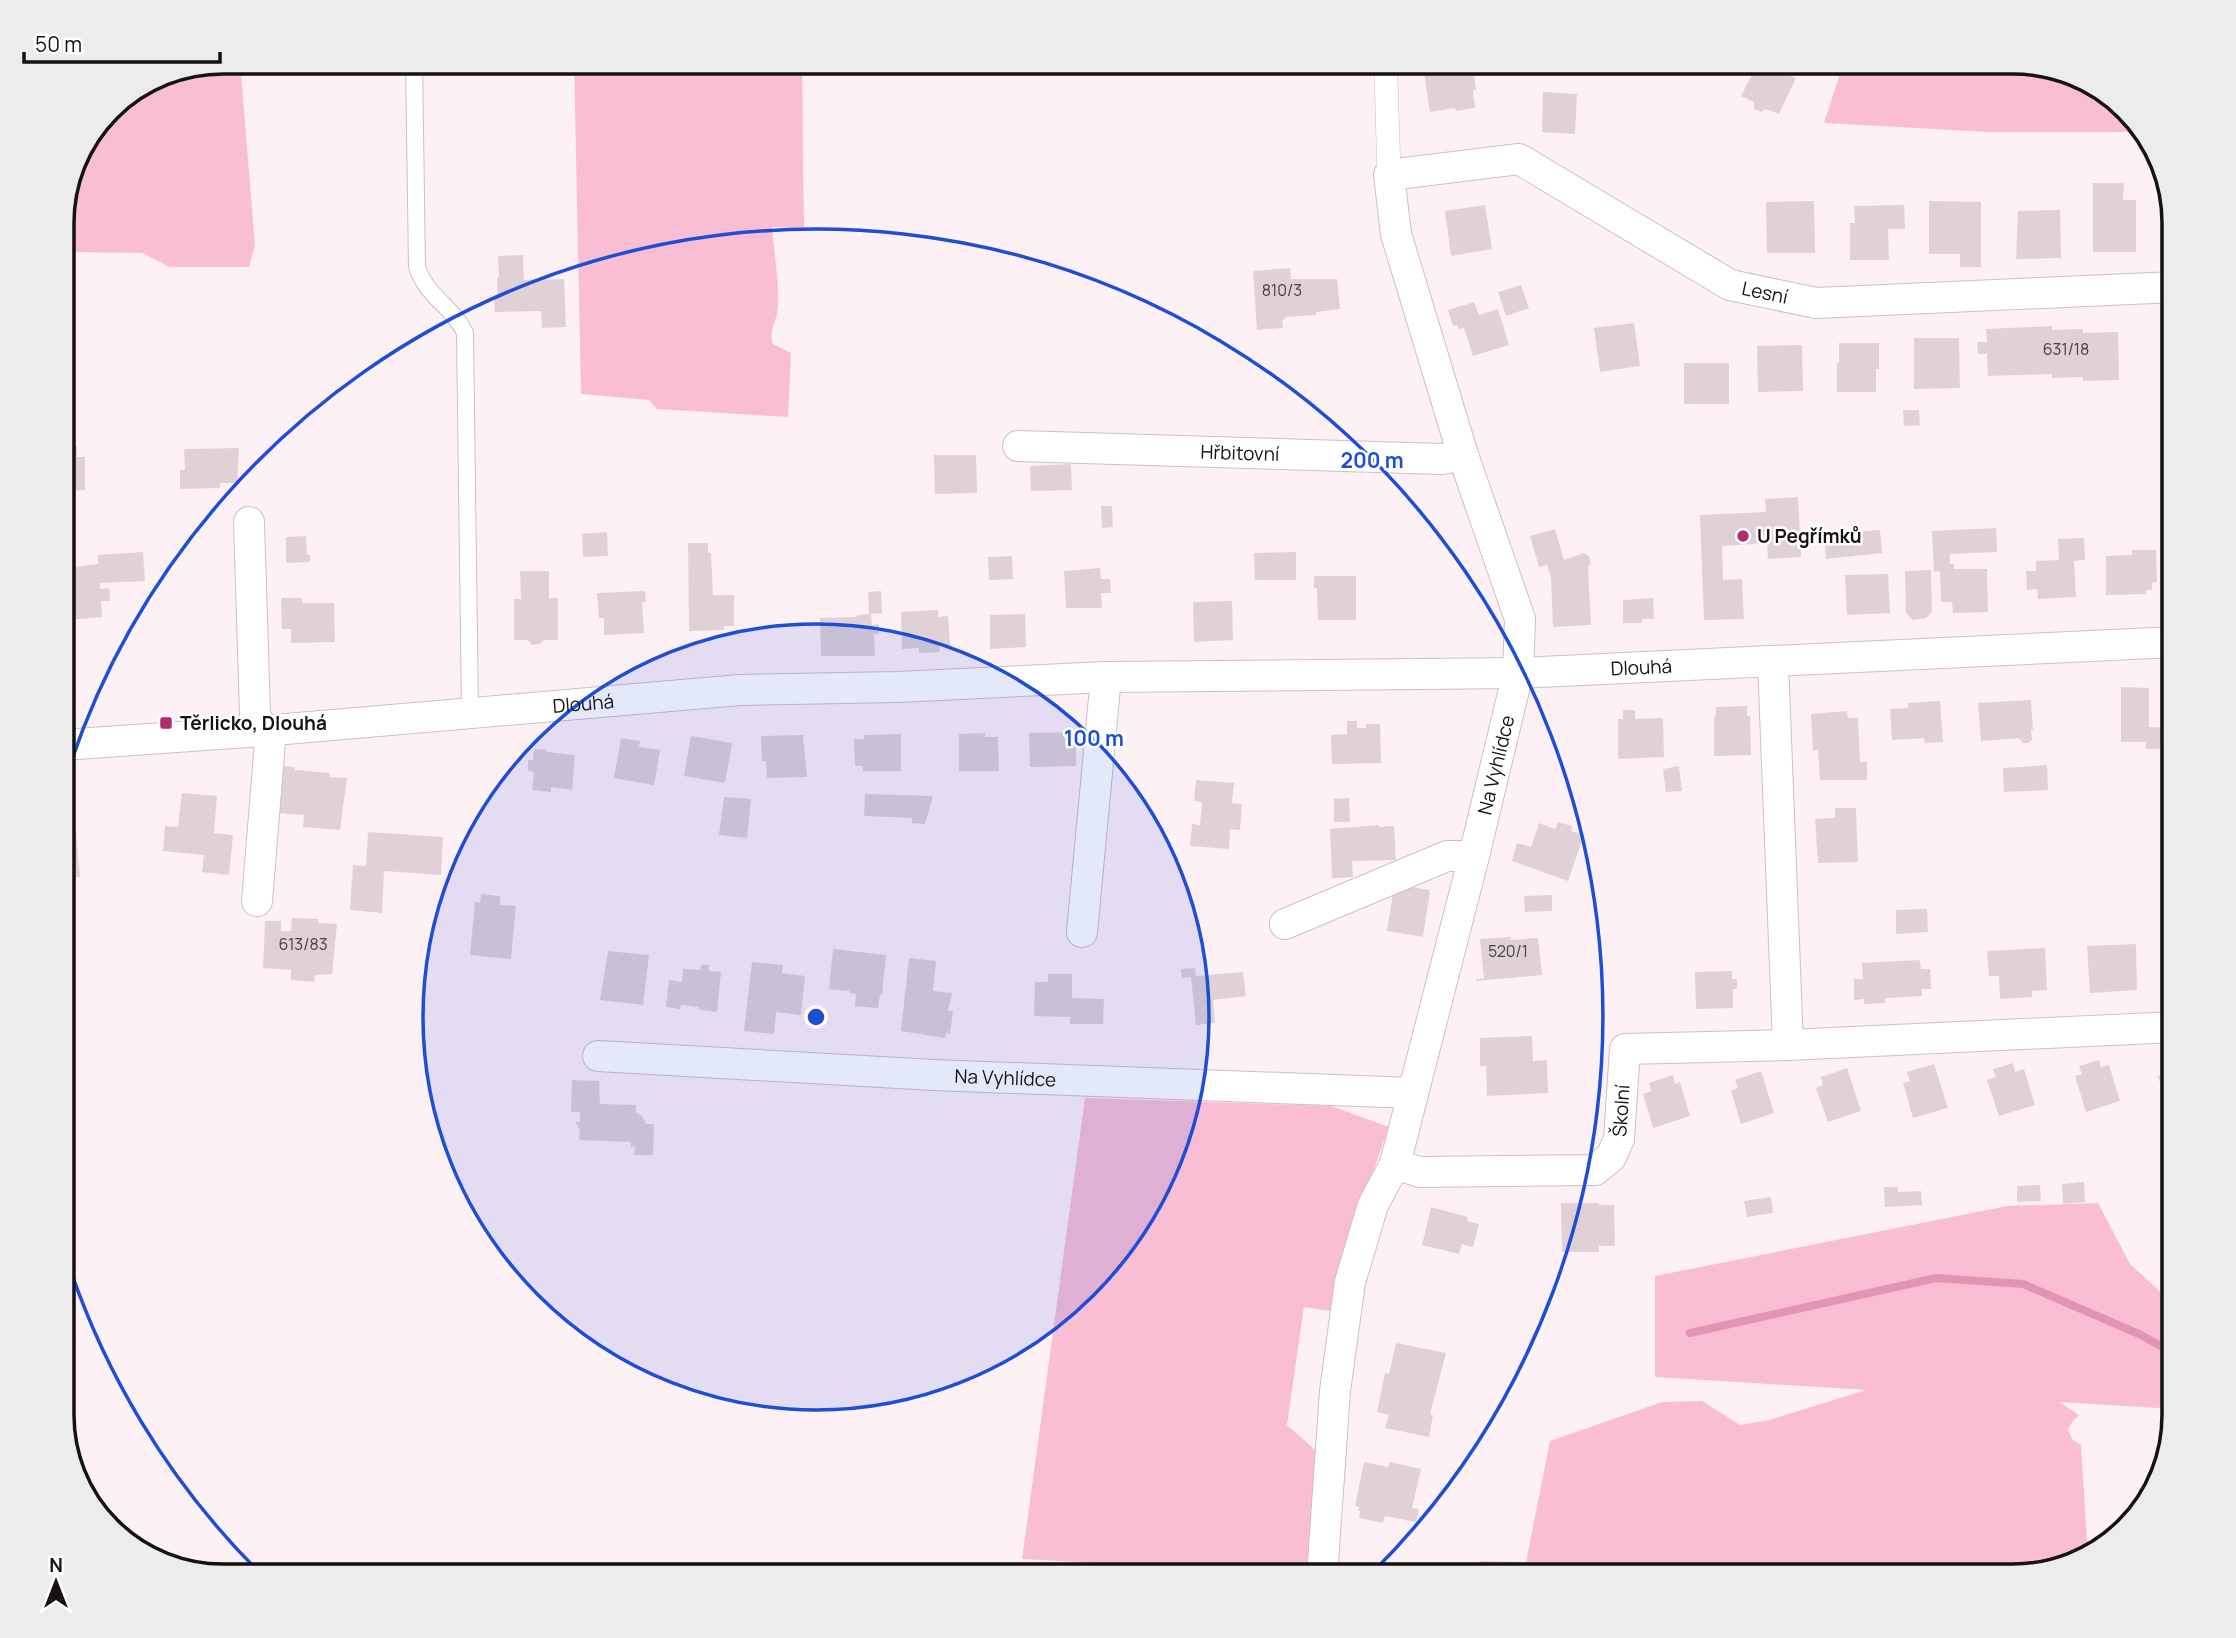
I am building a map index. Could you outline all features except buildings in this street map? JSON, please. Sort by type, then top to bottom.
[{"type":"street","points":[[1386,74],[1389,175],[1396,234],[1463,456],[1520,619],[1518,673]]},
{"type":"street","name":"Lesní","points":[[1389,175],[1520,159],[1730,285],[1816,303],[2162,288]]},
{"type":"street","name":"Hřbitovní","points":[[1018,446],[1441,458],[1463,456]]},
{"type":"street","points":[[249,522],[255,715],[270,742],[257,901]]},
{"type":"street","name":"Dlouhá","points":[[74,744],[262,731],[740,690],[898,687],[1106,677],[1518,673],[2162,643]]},
{"type":"street","points":[[1773,662],[1788,1045]]},
{"type":"street","name":"Na Vyhlídce","points":[[1323,1564],[1335,1391],[1350,1282],[1373,1205],[1395,1164],[1518,673]]},
{"type":"street","points":[[1082,932],[1106,677]]},
{"type":"street","points":[[1285,924],[1447,856],[1474,856]]},
{"type":"street","name":"Školní","points":[[1395,1164],[1420,1172],[1595,1170],[1611,1157],[1619,1139],[1625,1049],[1788,1045],[2162,1028]]},
{"type":"street","name":"Na Vyhlídce","points":[[598,1056],[934,1075],[1413,1093]]},
{"type":"lane","points":[[414,74],[417,267],[426,288],[461,323],[465,333],[470,713]]},
{"type":"shaded area","points":[[241,74],[255,245],[249,267],[170,267],[142,253],[74,252],[76,194],[93,148],[117,117],[148,93],[194,76]]},
{"type":"shaded area","points":[[574,74],[802,74],[804,228],[772,227],[778,311],[772,339],[773,344],[791,353],[788,417],[657,409],[649,400],[581,394]]},
{"type":"shaded area","points":[[1840,74],[2013,74],[2042,76],[2079,89],[2104,104],[2132,132],[1988,132],[1824,123]]},
{"type":"shaded area","points":[[1085,1098],[1331,1106],[1389,1127],[1355,1222],[1337,1312],[1304,1307],[1287,1425],[1323,1457],[1310,1564],[1118,1564],[1022,1559]]},
{"type":"shaded area","points":[[2098,1203],[2130,1264],[2162,1293],[2162,1408],[2059,1402],[2079,1415],[2068,1430],[2073,1440],[2081,1445],[2087,1545],[2042,1562],[2013,1564],[1478,1564],[1481,1561],[1526,1562],[1550,1441],[1662,1402],[1702,1401],[1740,1425],[1769,1420],[1866,1390],[1655,1377],[1655,1276],[2007,1206]]},
{"type":"waterway","points":[[1690,1333],[1936,1278],[2023,1284],[2139,1334],[2162,1347]]},
{"type":"place","name":"U Pegřímků","points":[[1743,536]]},
{"type":"place","name":"Těrlicko, Dlouhá","points":[[166,723]]}]
